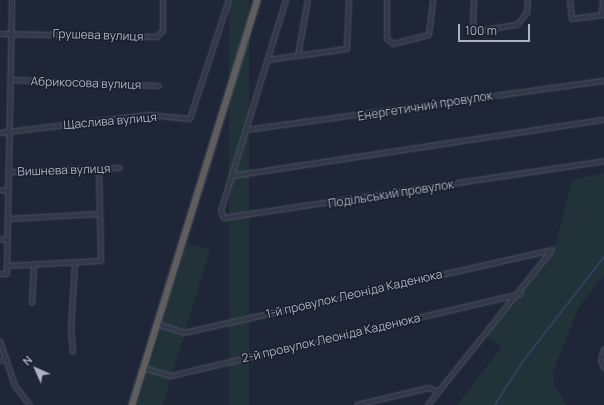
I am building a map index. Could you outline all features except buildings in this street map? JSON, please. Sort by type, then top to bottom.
[{"type":"highway","points":[[132,405],[257,0]]},
{"type":"street","points":[[0,274],[7,274],[9,132],[12,80],[12,0]]},
{"type":"street","name":"Грушева вулиця","points":[[0,34],[12,32],[157,37],[163,31],[163,0]]},
{"type":"street","name":"Щаслива вулиця","points":[[0,133],[149,115],[190,119],[229,0]]},
{"type":"street","name":"Подільський провулок","points":[[286,0],[221,211],[226,219],[604,161]]},
{"type":"street","points":[[298,56],[308,0]]},
{"type":"street","points":[[268,60],[348,48],[348,0]]},
{"type":"street","points":[[387,0],[387,39],[391,44],[429,35],[433,0]]},
{"type":"street","points":[[474,0],[473,29],[478,31],[517,25],[527,13],[528,0]]},
{"type":"street","points":[[570,0],[572,19],[603,15],[603,0]]},
{"type":"street","name":"Абрикосова вулиця","points":[[12,80],[159,86]]},
{"type":"street","name":"Енергетичний провулок","points":[[246,130],[604,81]]},
{"type":"street","points":[[232,176],[604,120]]},
{"type":"street","name":"Вишнева вулиця","points":[[8,172],[120,168]]},
{"type":"street","points":[[7,266],[101,261],[99,169]]},
{"type":"street","points":[[0,190],[8,191]]},
{"type":"street","points":[[8,220],[100,214]]},
{"type":"street","points":[[0,239],[8,240]]},
{"type":"street","name":"1-й провулок Леоніда Каденюка","points":[[157,324],[184,333],[552,250],[520,294]]},
{"type":"street","points":[[73,352],[71,330],[75,262]]},
{"type":"street","points":[[32,303],[34,264]]},
{"type":"street","points":[[428,405],[520,294]]},
{"type":"street","name":"2-й провулок Леоніда Каденюка","points":[[144,368],[170,376],[520,294]]},
{"type":"street","points":[[0,341],[15,386],[30,405]]},
{"type":"street","points":[[604,349],[601,360],[604,368]]},
{"type":"street","points":[[0,361],[6,359]]},
{"type":"street","points":[[357,405],[429,388],[439,392]]},
{"type":"shaded area","points":[[229,0],[249,0],[249,405],[229,405]]},
{"type":"shaded area","points":[[604,173],[604,275],[578,308],[553,372],[555,387],[567,405],[457,405],[502,347],[487,335],[556,243],[572,180]]},
{"type":"shaded area","points":[[187,243],[210,250],[163,405],[137,405]]},
{"type":"waterway","points":[[495,405],[521,364],[604,257]]}]
